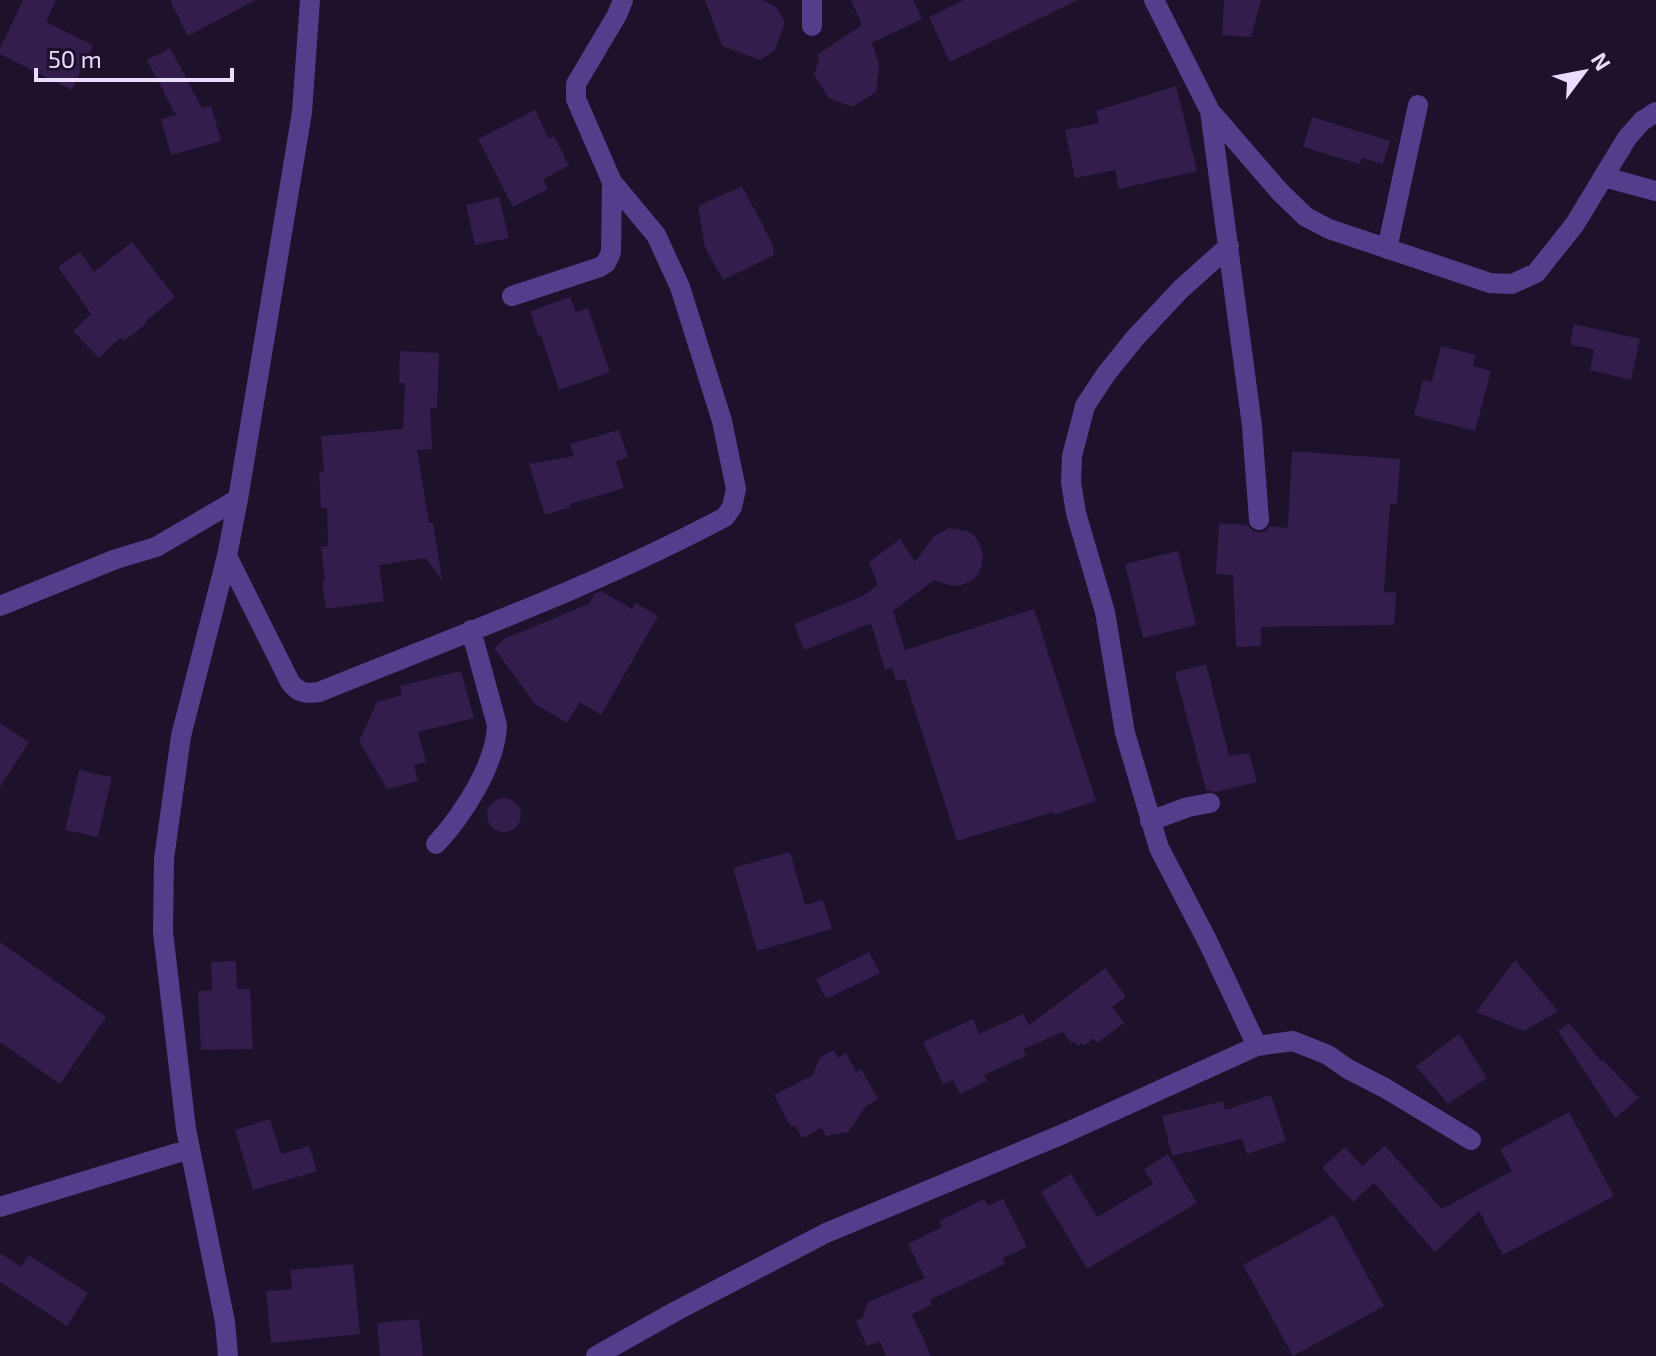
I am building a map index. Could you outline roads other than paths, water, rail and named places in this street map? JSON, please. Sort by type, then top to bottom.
[{"type":"street","points":[[228,1356],[225,1322],[182,1100],[163,932],[164,859],[181,736],[227,556],[238,499],[302,112],[310,0]]},
{"type":"street","points":[[227,556],[290,682],[301,692],[319,692],[651,554],[725,517],[732,507],[736,489],[722,421],[680,287],[656,235],[612,182],[575,91],[623,0]]},
{"type":"street","points":[[812,0],[812,26]]},
{"type":"street","points":[[1154,0],[1210,111],[1280,192],[1306,217],[1329,229],[1490,283],[1512,284],[1536,273],[1575,224],[1627,138],[1642,121],[1656,112]]},
{"type":"street","points":[[1387,249],[1418,105]]},
{"type":"street","points":[[1210,111],[1252,426],[1259,520]]},
{"type":"street","points":[[1604,177],[1656,191]]},
{"type":"street","points":[[512,296],[606,263],[611,252],[612,182]]},
{"type":"street","points":[[1229,246],[1181,289],[1106,374],[1085,406],[1072,456],[1071,482],[1076,513],[1105,612],[1125,733],[1150,821],[1159,848],[1214,952],[1257,1046]]},
{"type":"street","points":[[0,606],[116,559],[156,547],[238,499]]},
{"type":"street","points":[[436,844],[453,826],[479,784],[497,740],[497,725],[471,630]]},
{"type":"street","points":[[1150,821],[1188,807],[1210,803]]},
{"type":"street","points":[[596,1356],[826,1233],[1063,1134],[1257,1046],[1293,1041],[1328,1055],[1471,1140]]},
{"type":"street","points":[[0,1207],[190,1149]]}]
